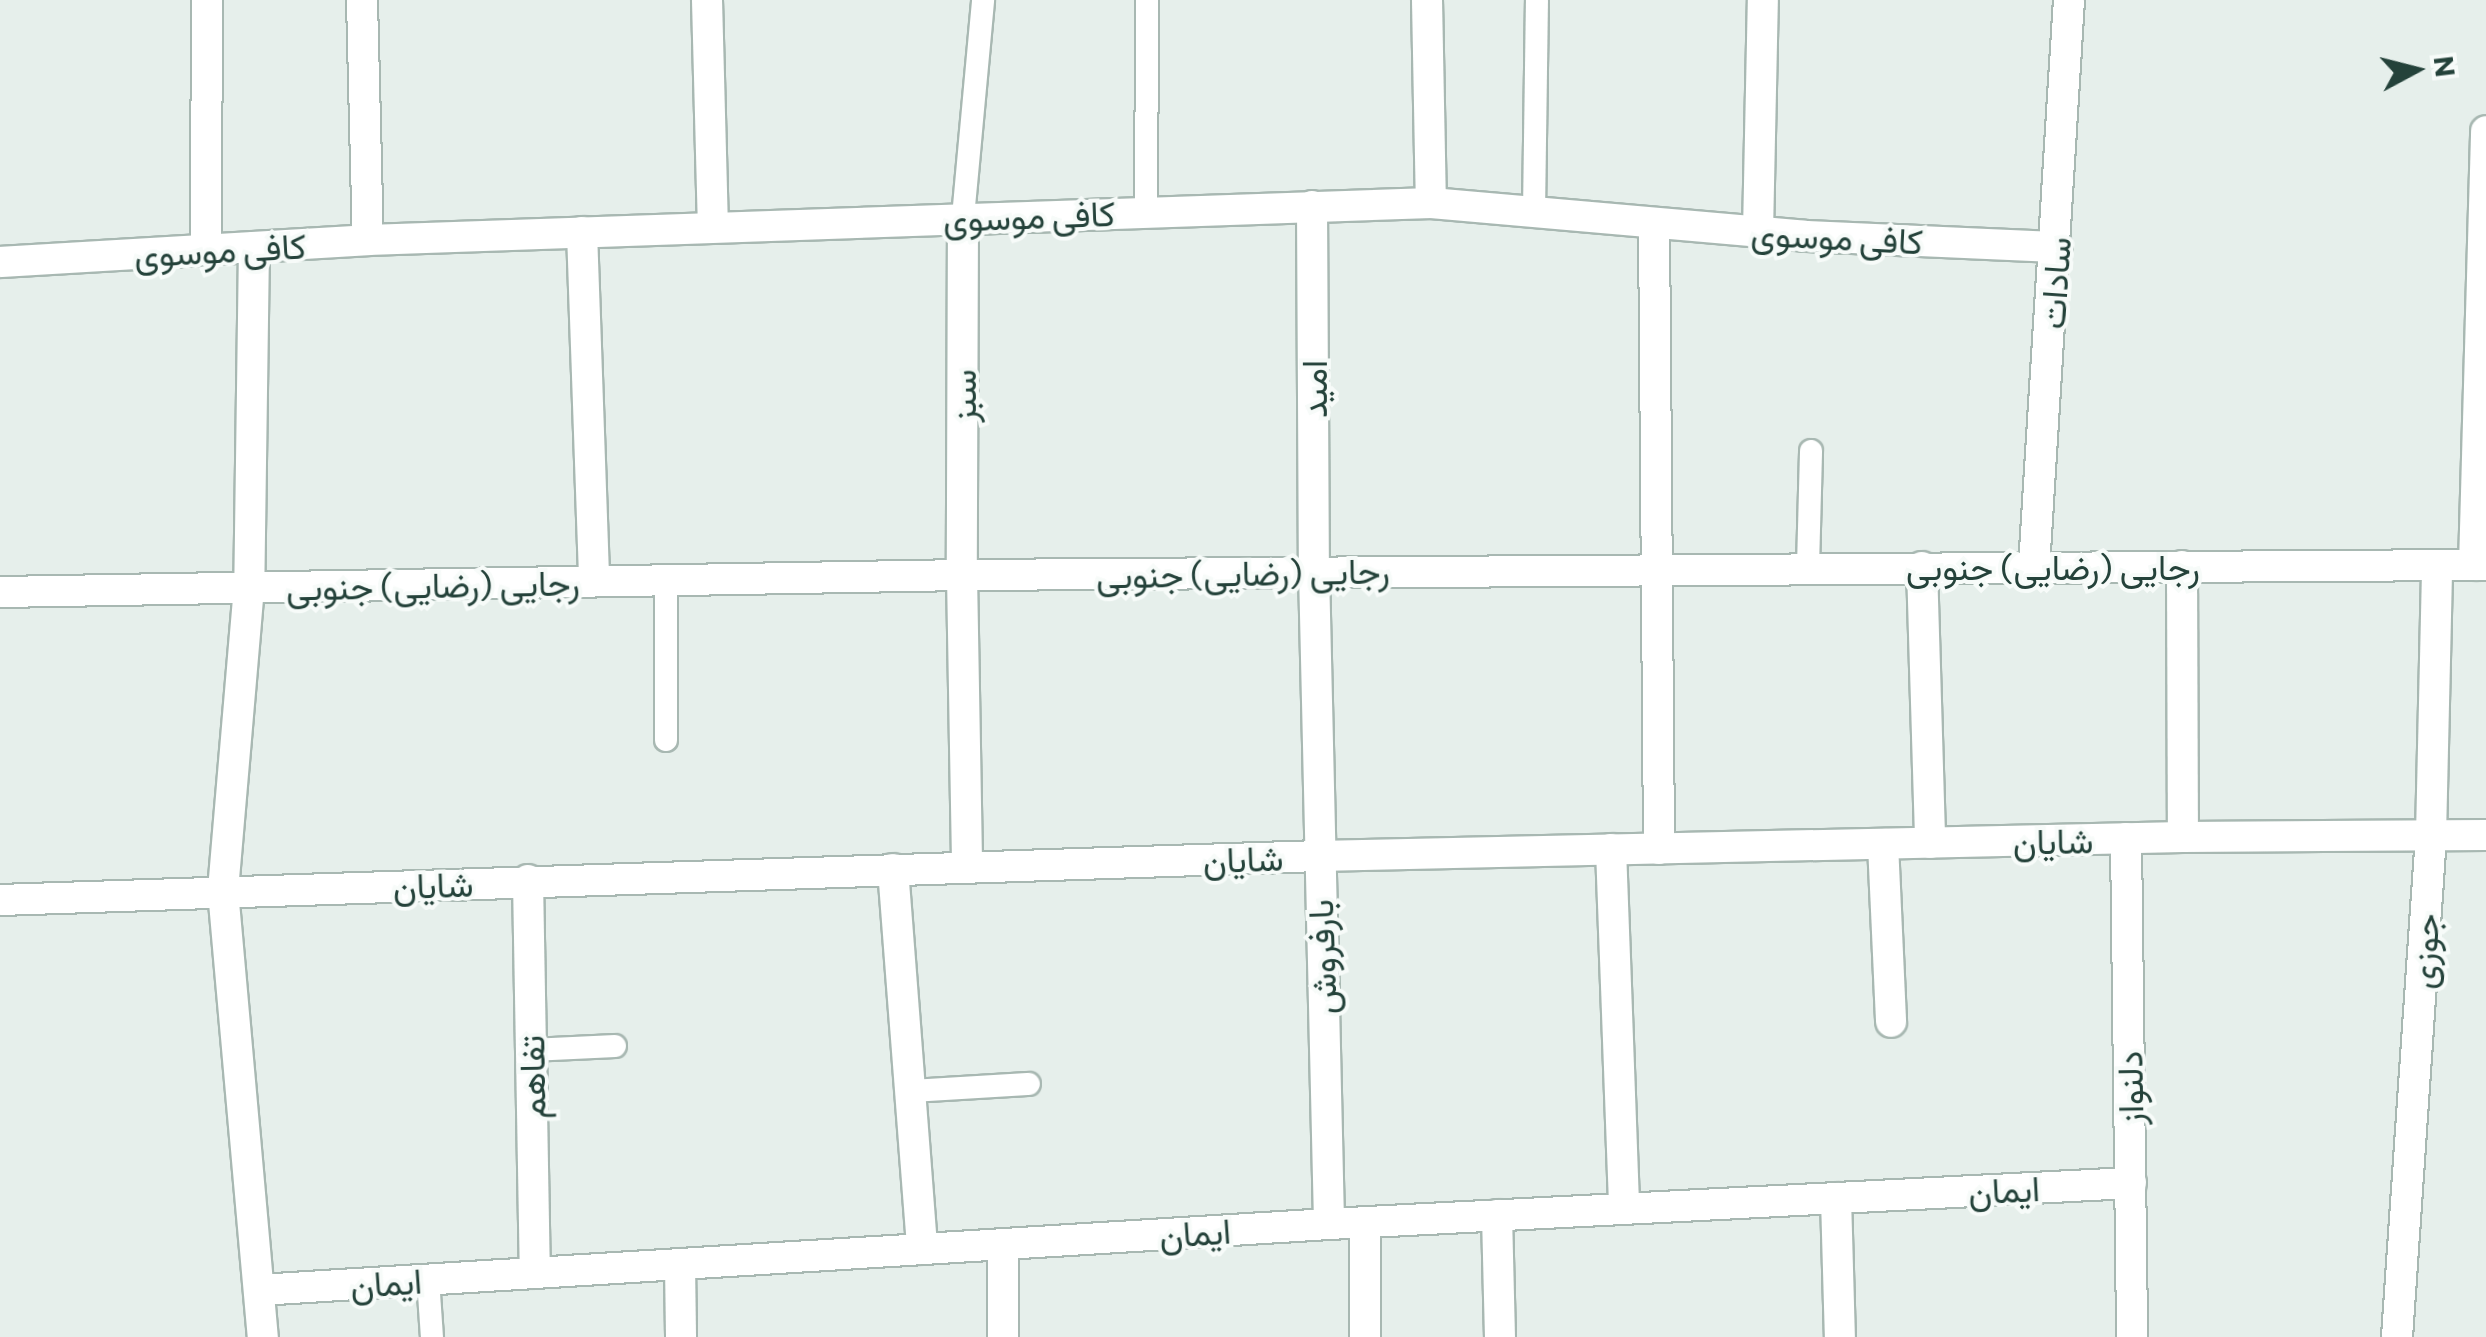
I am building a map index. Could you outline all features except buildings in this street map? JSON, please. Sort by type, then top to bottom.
[{"type":"street","points":[[206,250],[207,0]]},
{"type":"street","points":[[362,0],[368,240]]},
{"type":"street","points":[[707,0],[713,226]]},
{"type":"street","points":[[1427,0],[1431,204]]},
{"type":"street","points":[[1758,232],[1763,0]]},
{"type":"street","name":"سادات","points":[[2034,566],[2057,247],[2069,0]]},
{"type":"street","points":[[2480,565],[2486,131]]},
{"type":"street","name":"کافی موسوی","points":[[0,262],[368,240],[713,226],[1431,204],[1758,232],[2057,247]]},
{"type":"street","name":"امید","points":[[1312,206],[1314,571]]},
{"type":"street","name":"سبز","points":[[963,216],[962,575],[967,866]]},
{"type":"street","points":[[1654,223],[1659,849]]},
{"type":"street","points":[[582,232],[594,581]]},
{"type":"street","points":[[254,247],[250,587],[223,891],[264,1337]]},
{"type":"street","name":"جوزی","points":[[2397,1337],[2431,836],[2438,565]]},
{"type":"street","name":"رجایی (رضایی) جنوبی","points":[[0,592],[1314,571],[2480,565]]},
{"type":"street","points":[[2182,566],[2183,837]]},
{"type":"street","points":[[1922,567],[1930,842]]},
{"type":"street","name":"بارفروش","points":[[1314,571],[1329,1224]]},
{"type":"street","name":"شایان","points":[[0,900],[1318,856],[2126,838],[2486,835]]},
{"type":"street","name":"دلنواز","points":[[2126,838],[2132,1337]]},
{"type":"street","points":[[1883,844],[1891,1022]]},
{"type":"street","points":[[1611,849],[1624,1209]]},
{"type":"street","points":[[892,869],[922,1249]]},
{"type":"street","name":"تفاهم","points":[[528,880],[535,1273]]},
{"type":"street","name":"ایمان","points":[[259,1290],[1329,1224],[2131,1183]]},
{"type":"street","points":[[1836,1198],[1840,1337]]},
{"type":"street","points":[[1496,1215],[1500,1337]]},
{"type":"street","points":[[1365,1337],[1366,1222]]},
{"type":"street","points":[[1003,1244],[1003,1337]]},
{"type":"street","points":[[680,1264],[680,1337]]},
{"type":"lane","points":[[963,216],[983,0]]},
{"type":"lane","points":[[1146,211],[1148,0]]},
{"type":"lane","points":[[1534,212],[1537,0]]},
{"type":"lane","points":[[1808,567],[1811,450]]},
{"type":"lane","points":[[666,580],[666,740]]},
{"type":"lane","points":[[531,1050],[615,1046]]},
{"type":"lane","points":[[910,1091],[1030,1084]]},
{"type":"lane","points":[[428,1279],[432,1337]]}]
